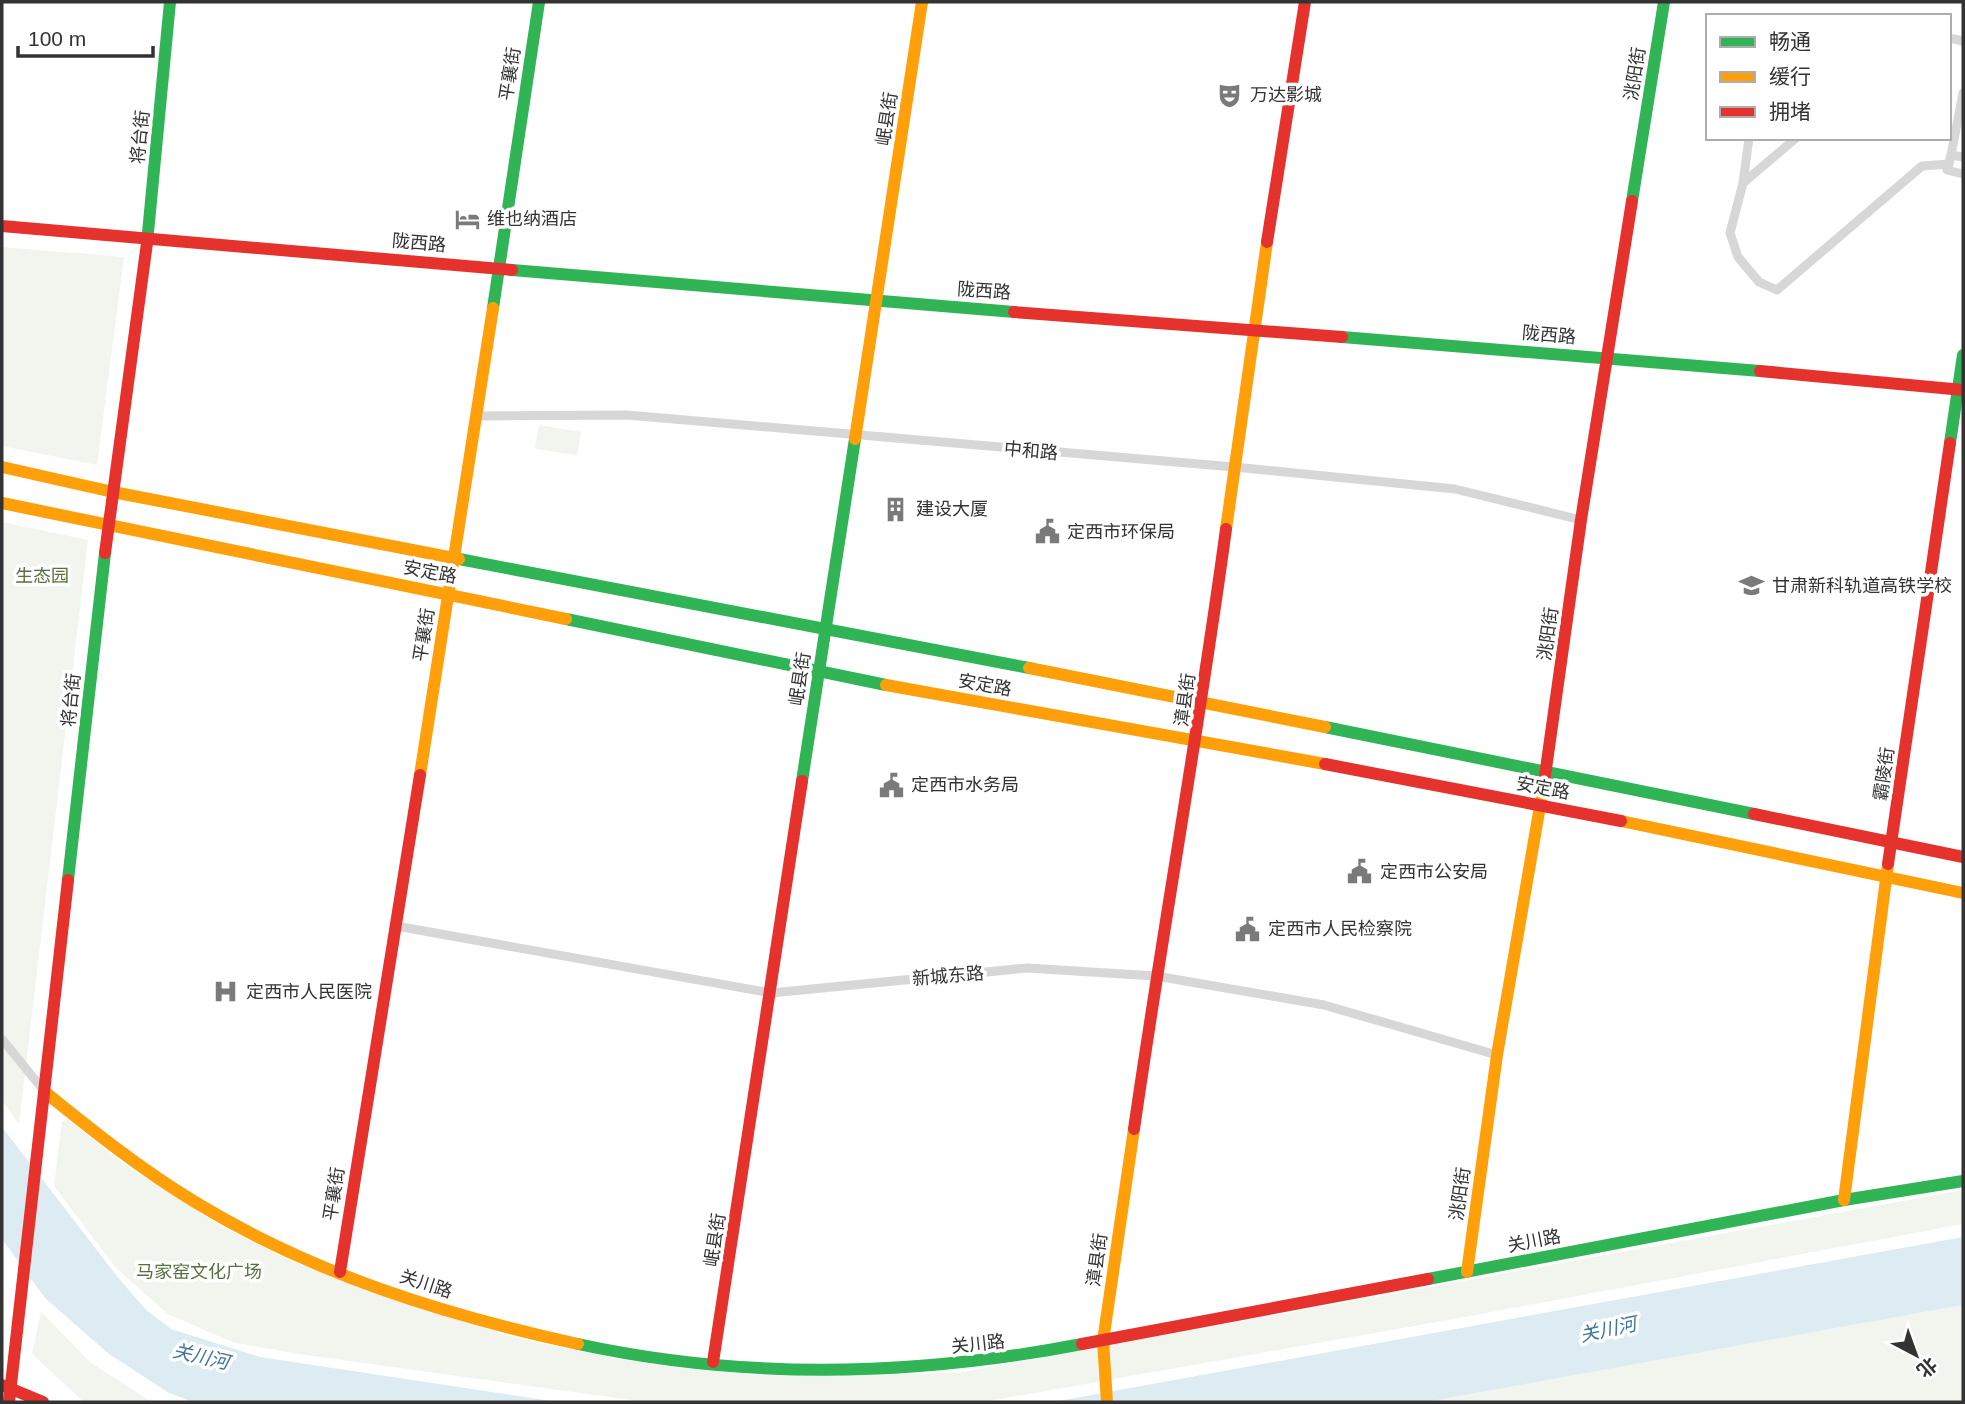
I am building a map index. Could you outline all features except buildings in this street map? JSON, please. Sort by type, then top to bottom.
[{"type":"street","name":"将台街","points":[[9,1402],[6,1386],[23,1290],[108,525],[148,238],[170,2]]},
{"type":"street","name":"平襄街","points":[[340,1272],[455,558],[539,2]]},
{"type":"street","name":"岷县街","points":[[713,1362],[922,2]]},
{"type":"street","name":"漳县街","points":[[1107,1402],[1102,1340],[1156,976],[1203,702],[1253,329],[1305,2]]},
{"type":"street","name":"洮阳街","points":[[1467,1272],[1497,1055],[1546,771],[1581,520],[1664,2]]},
{"type":"street","points":[[1963,93],[1947,170],[1963,174]]},
{"type":"street","points":[[1749,140],[1743,183],[1730,233],[1738,257],[1759,282],[1777,290],[1922,166],[1963,157]]},
{"type":"street","points":[[1743,183],[1794,140]]},
{"type":"street","name":"陇西路","points":[[2,226],[877,301],[1607,357],[1961,389]]},
{"type":"street","name":"霸陵街","points":[[1844,1200],[1891,843],[1961,389],[1963,355]]},
{"type":"street","name":"中和路","points":[[476,416],[627,415],[1234,467],[1455,489],[1581,520]]},
{"type":"street","name":"安定路","points":[[2,467],[113,492],[1203,702],[1963,857]]},
{"type":"street","name":"安定路","points":[[2,503],[448,593],[818,673],[1539,804],[1963,893]]},
{"type":"street","name":"新城东路","points":[[396,926],[771,993],[1027,968],[1156,976],[1324,1005],[1497,1055]]},
{"type":"street","points":[[2,1039],[44,1092]]},
{"type":"street","name":"关川路","points":[[44,1092],[104,1140],[198,1203],[256,1236],[417,1302],[526,1332],[648,1357],[836,1370],[999,1360],[1844,1200],[1963,1181]]},
{"type":"street","points":[[6,1386],[43,1402]]},
{"type":"green space","points":[[2,247],[124,257],[97,465],[2,446]]},
{"type":"green space","points":[[539,425],[581,432],[577,455],[535,449]]},
{"type":"green space","name":"生态园","points":[[2,522],[88,540],[19,1124],[2,1101]]},
{"type":"green space","name":"马家窑文化广场","points":[[69,1120],[124,1164],[221,1226],[292,1261],[384,1296],[516,1338],[686,1369],[775,1376],[957,1373],[1963,1190],[1963,1224],[1465,1317],[983,1402],[646,1402],[292,1353],[232,1342],[168,1314],[116,1268],[54,1186],[62,1121]]},
{"type":"green space","points":[[1963,1305],[1963,1402],[1426,1402]]},
{"type":"green space","points":[[41,1312],[91,1363],[152,1402],[84,1402],[32,1354]]},
{"type":"water","name":"关川河","points":[[2,1127],[116,1275],[146,1310],[171,1329],[260,1357],[558,1402],[193,1402],[169,1393],[109,1354],[45,1298],[2,1239]]},
{"type":"water","name":"关川河","points":[[1963,1237],[1963,1305],[1426,1402],[1053,1402]]},
{"type":"traffic: fast","points":[[147,243],[170,2]]},
{"type":"traffic: fast","points":[[493,308],[539,2]]},
{"type":"traffic: fast","points":[[1632,201],[1664,2]]},
{"type":"traffic: fast","points":[[512,270],[1014,312]]},
{"type":"traffic: fast","points":[[1342,337],[1760,371]]},
{"type":"traffic: fast","points":[[1950,443],[1963,355]]},
{"type":"traffic: fast","points":[[802,781],[855,439]]},
{"type":"traffic: fast","points":[[68,880],[105,553]]},
{"type":"traffic: fast","points":[[459,559],[1029,668]]},
{"type":"traffic: fast","points":[[566,619],[886,685]]},
{"type":"traffic: fast","points":[[1325,727],[1754,814]]},
{"type":"traffic: fast","points":[[1428,1279],[1844,1200],[1963,1181]]},
{"type":"traffic: fast","points":[[578,1344],[703,1364],[830,1370],[957,1363],[1082,1344]]},
{"type":"traffic: slow","points":[[855,439],[922,2]]},
{"type":"traffic: slow","points":[[1226,529],[1267,242]]},
{"type":"traffic: slow","points":[[420,775],[493,308]]},
{"type":"traffic: slow","points":[[2,467],[113,492],[459,559]]},
{"type":"traffic: slow","points":[[2,503],[566,619]]},
{"type":"traffic: slow","points":[[1029,668],[1325,727]]},
{"type":"traffic: slow","points":[[886,685],[1325,764]]},
{"type":"traffic: slow","points":[[1467,1272],[1497,1055],[1544,783]]},
{"type":"traffic: slow","points":[[1621,821],[1963,893]]},
{"type":"traffic: slow","points":[[1844,1200],[1888,864]]},
{"type":"traffic: slow","points":[[45,1092],[118,1150],[175,1190],[240,1228],[286,1250],[333,1271],[429,1305],[578,1344]]},
{"type":"traffic: slow","points":[[1107,1402],[1103,1341],[1134,1129]]},
{"type":"traffic: jam","points":[[1267,242],[1305,2]]},
{"type":"traffic: jam","points":[[1544,783],[1581,520],[1632,201]]},
{"type":"traffic: jam","points":[[2,226],[512,270]]},
{"type":"traffic: jam","points":[[105,553],[147,243]]},
{"type":"traffic: jam","points":[[1014,312],[1342,337]]},
{"type":"traffic: jam","points":[[1760,371],[1963,390]]},
{"type":"traffic: jam","points":[[1888,864],[1950,443]]},
{"type":"traffic: jam","points":[[1134,1129],[1226,529]]},
{"type":"traffic: jam","points":[[1325,764],[1621,821]]},
{"type":"traffic: jam","points":[[340,1272],[420,775]]},
{"type":"traffic: jam","points":[[713,1362],[802,781]]},
{"type":"traffic: jam","points":[[1754,814],[1963,857]]},
{"type":"traffic: jam","points":[[9,1402],[68,880]]},
{"type":"traffic: jam","points":[[1082,1344],[1428,1279]]},
{"type":"traffic: jam","points":[[2,1385],[43,1402]]},
{"type":"place","name":"万达影城","points":[[1230,95]]},
{"type":"place","name":"维也纳酒店","points":[[467,219]]},
{"type":"place","name":"建设大厦","points":[[896,509]]},
{"type":"place","name":"定西市环保局","points":[[1047,532]]},
{"type":"place","name":"甘肃新科轨道高铁学校","points":[[1752,586]]},
{"type":"place","name":"定西市水务局","points":[[891,785]]},
{"type":"place","name":"定西市公安局","points":[[1360,872]]},
{"type":"place","name":"定西市人民检察院","points":[[1248,929]]},
{"type":"place","name":"定西市人民医院","points":[[226,992]]}]
